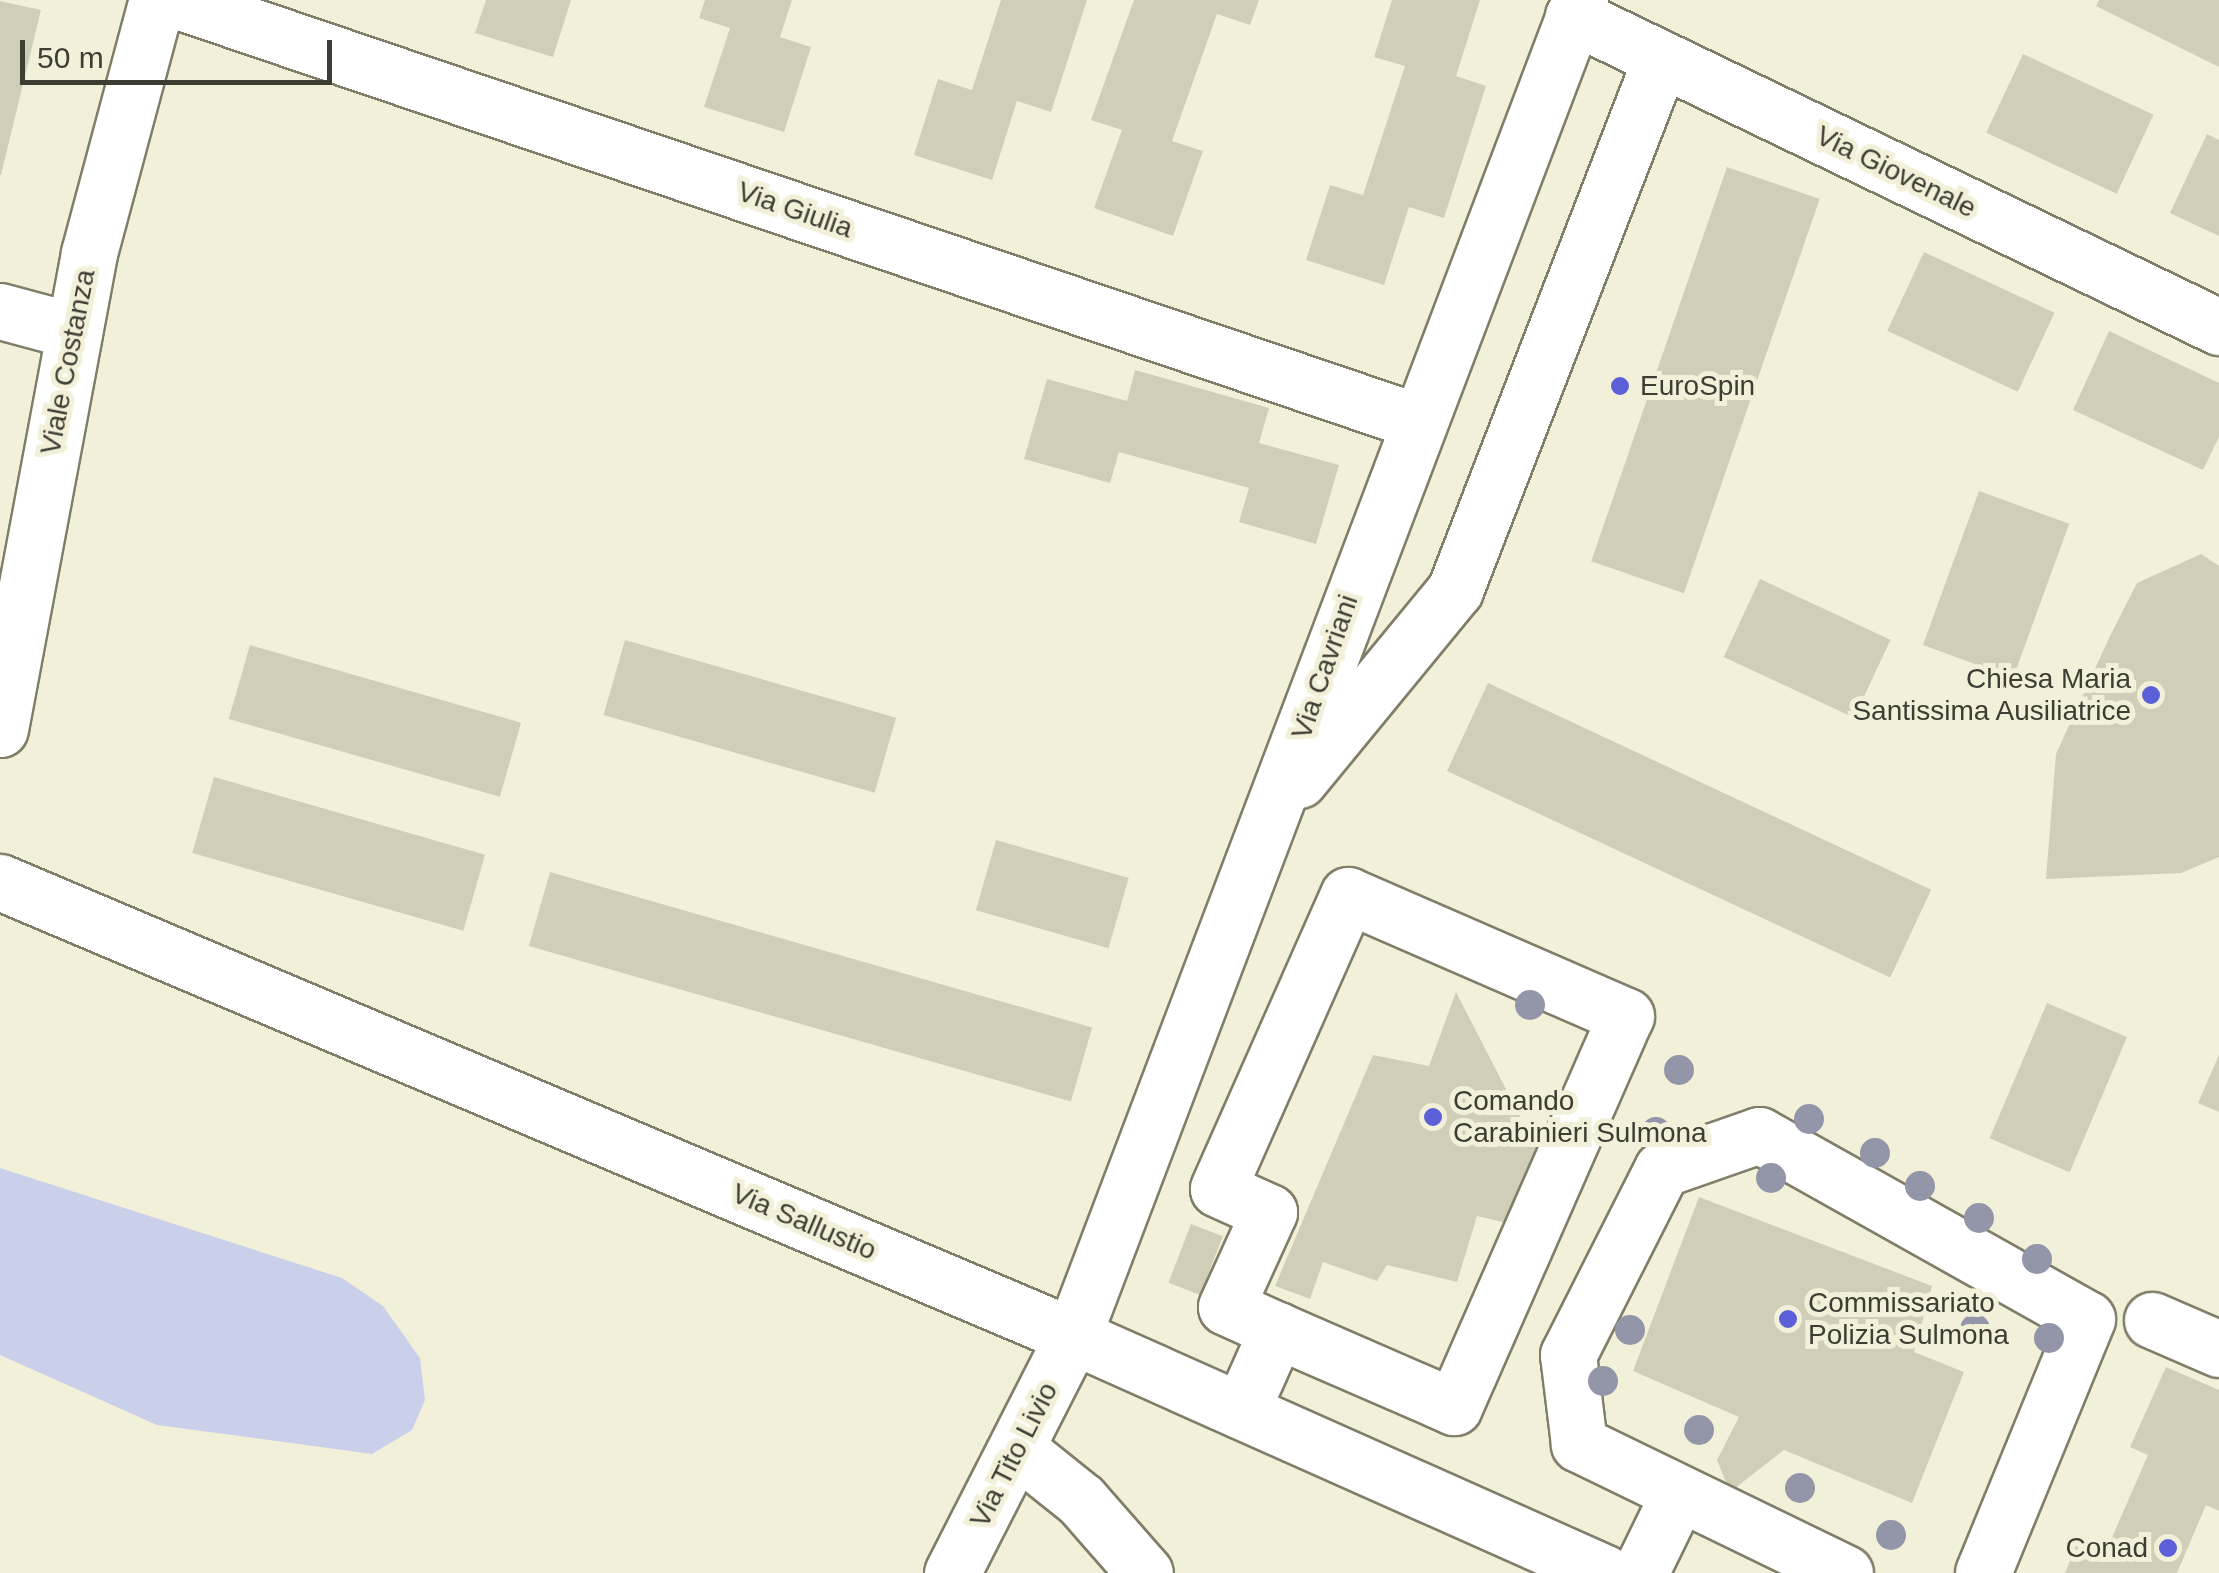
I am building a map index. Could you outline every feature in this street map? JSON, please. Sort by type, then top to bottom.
[{"type":"street","name":"Viale Costanza","points":[[0,730],[74,331],[157,0]]},
{"type":"street","name":"Via Giulia","points":[[174,0],[1416,421]]},
{"type":"street","name":"Via Cavriani","points":[[1073,1336],[1278,805],[1416,421],[1576,8]]},
{"type":"street","name":"Via Giovenale","points":[[1576,8],[1662,58],[2219,328]]},
{"type":"street","points":[[1278,805],[1455,590],[1662,58]]},
{"type":"street","points":[[0,310],[74,331]]},
{"type":"street","name":"Via Sallustio","points":[[0,882],[1073,1336],[1604,1573]]},
{"type":"street","points":[[1348,894],[1626,1016],[1454,1407],[1277,1330],[1226,1308],[1268,1212],[1218,1189],[1348,894]]},
{"type":"street","points":[[1845,1573],[1579,1444],[1568,1355],[1662,1169],[1759,1135],[2087,1319],[1983,1573]]},
{"type":"street","points":[[2152,1320],[2219,1349]]},
{"type":"street","points":[[1241,1410],[1277,1330]]},
{"type":"street","name":"Via Tito Livio","points":[[952,1573],[1021,1452],[1073,1336]]},
{"type":"street","points":[[1021,1452],[1081,1500],[1145,1573]]},
{"type":"street","points":[[1640,1573],[1678,1495]]},
{"type":"shaded area","points":[[0,1168],[342,1278],[383,1306],[420,1358],[425,1400],[412,1430],[372,1454],[157,1425],[0,1355]]},
{"type":"building","points":[[486,0],[571,0],[553,57],[475,33]]},
{"type":"building","points":[[705,0],[792,0],[780,37],[811,47],[784,132],[704,107],[730,28],[699,18]]},
{"type":"building","points":[[1001,0],[1087,0],[1051,112],[1017,101],[992,180],[914,155],[938,79],[972,90]]},
{"type":"building","points":[[1134,0],[1259,0],[1250,25],[1217,14],[1172,141],[1203,151],[1173,236],[1094,208],[1122,130],[1091,120]]},
{"type":"building","points":[[1392,0],[1480,0],[1456,76],[1486,86],[1444,218],[1409,207],[1384,285],[1306,260],[1330,185],[1363,195],[1405,66],[1374,57]]},
{"type":"building","points":[[2099,0],[2219,0],[2219,67],[2096,6]]},
{"type":"building","points":[[0,1],[41,10],[1,175],[0,175]]},
{"type":"building","points":[[2023,54],[2154,115],[2117,194],[1986,133]]},
{"type":"building","points":[[2207,134],[2219,140],[2219,236],[2170,213]]},
{"type":"building","points":[[1727,167],[1820,199],[1684,593],[1591,561]]},
{"type":"building","points":[[1924,252],[2055,313],[2018,392],[1887,331]]},
{"type":"building","points":[[2109,331],[2219,383],[2219,437],[2203,470],[2073,410]]},
{"type":"building","points":[[1135,370],[1269,408],[1259,443],[1339,465],[1316,544],[1239,522],[1249,488],[1119,452],[1110,483],[1024,459],[1047,379],[1127,401]]},
{"type":"building","points":[[1979,491],[2069,524],[2013,678],[1923,645]]},
{"type":"building","name":"Chiesa Maria Santissima Ausiliatrice","points":[[2201,554],[2219,566],[2219,857],[2181,873],[2046,879],[2056,754],[2110,636],[2137,583]]},
{"type":"building","points":[[1760,579],[1891,640],[1854,718],[1724,657]]},
{"type":"building","points":[[625,640],[896,718],[875,793],[604,715]]},
{"type":"building","points":[[250,645],[521,723],[500,797],[229,719]]},
{"type":"building","points":[[1488,683],[1931,890],[1890,978],[1447,771]]},
{"type":"building","points":[[214,777],[485,855],[463,931],[192,853]]},
{"type":"building","points":[[996,840],[1129,878],[1109,948],[976,910]]},
{"type":"building","points":[[550,872],[1092,1027],[1071,1101],[529,946]]},
{"type":"building","name":"Comando Carabinieri Sulmona","points":[[1456,992],[1546,1167],[1524,1227],[1477,1216],[1457,1282],[1387,1265],[1377,1281],[1323,1262],[1310,1299],[1275,1286],[1373,1055],[1429,1066]]},
{"type":"building","points":[[2047,1003],[2127,1037],[2070,1172],[1990,1138]]},
{"type":"building","points":[[2219,1055],[2219,1112],[2198,1103]]},
{"type":"building","name":"Commissariato Polizia Sulmona","points":[[1699,1197],[1932,1286],[1914,1352],[1964,1372],[1912,1503],[1784,1450],[1730,1492],[1717,1460],[1739,1417],[1633,1371]]},
{"type":"building","points":[[1191,1224],[1223,1236],[1200,1295],[1168,1283]]},
{"type":"building","points":[[2166,1367],[2219,1390],[2219,1511],[2206,1505],[2177,1573],[2065,1573],[2076,1546],[2103,1558],[2148,1455],[2130,1447]]},
{"type":"place","name":"EuroSpin","points":[[1620,386]]},
{"type":"place","name":"Chiesa Maria Santissima Ausiliatrice","points":[[2151,695]]},
{"type":"place","name":"Comando Carabinieri Sulmona","points":[[1433,1117]]},
{"type":"place","name":"Commissariato Polizia Sulmona","points":[[1788,1319]]},
{"type":"place","name":"Conad","points":[[2168,1548]]}]
